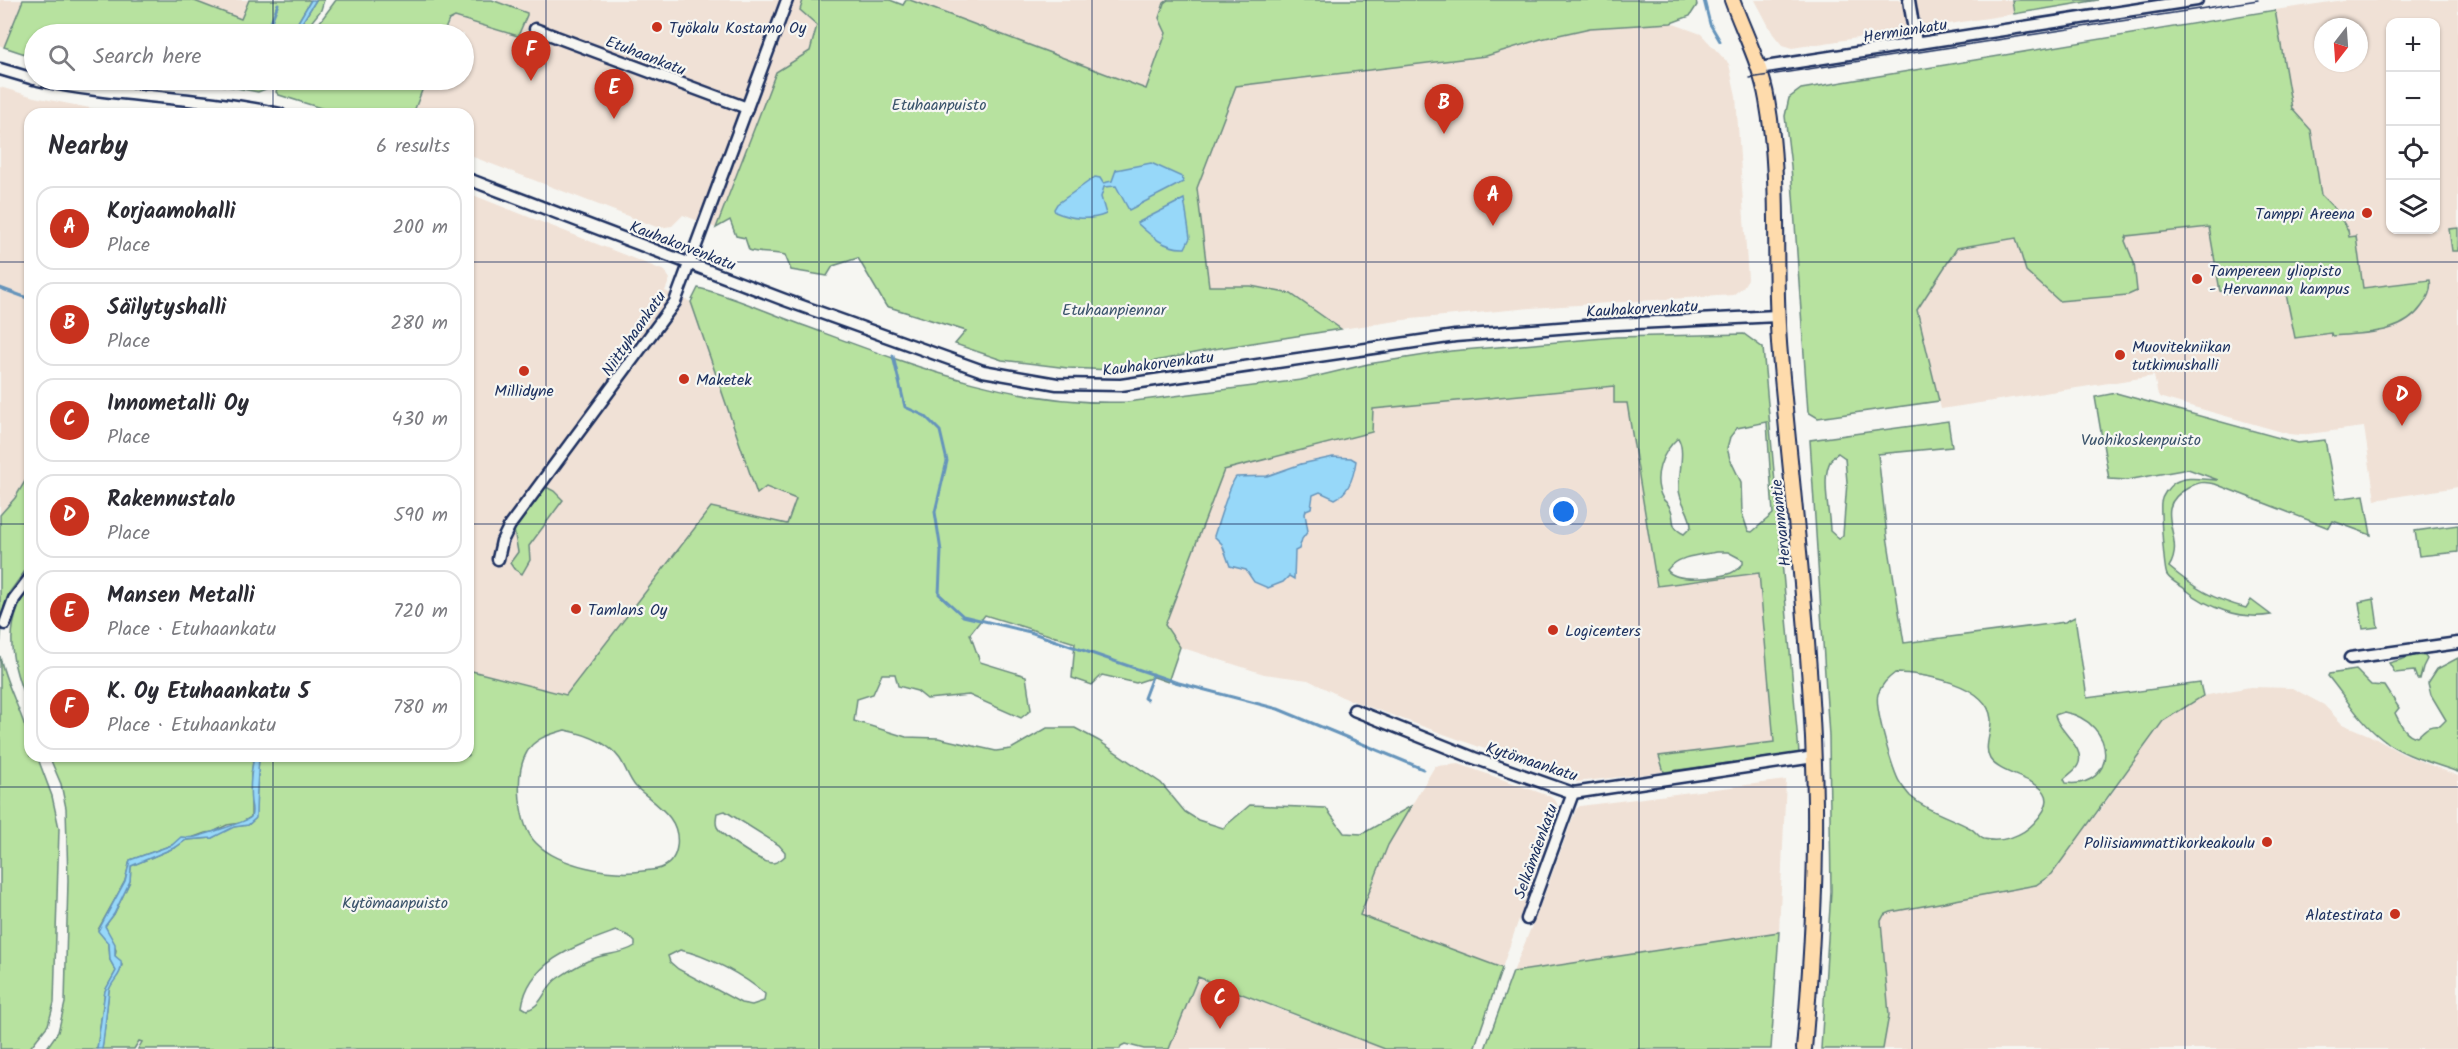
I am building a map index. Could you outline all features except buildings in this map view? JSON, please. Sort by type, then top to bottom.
[{"type":"main road","name":"Hervannantie","points":[[1732,0],[1759,68],[1767,98],[1772,139],[1777,316],[1798,531],[1814,757],[1815,868],[1804,1049]]},
{"type":"street","name":"Niittyhaankatu","points":[[498,559],[502,541],[510,525],[675,302],[787,0]]},
{"type":"street","points":[[1909,0],[1916,43]]},
{"type":"street","name":"Hermiankatu","points":[[1759,68],[2197,0]]},
{"type":"street","name":"Etuhaankatu","points":[[535,29],[747,108]]},
{"type":"street","points":[[0,69],[24,76]]},
{"type":"street","points":[[101,90],[243,108]]},
{"type":"street","points":[[211,108],[213,103]]},
{"type":"street","name":"Kauhakorvenkatu","points":[[474,181],[785,300],[983,371],[1057,384],[1121,385],[1357,348],[1467,334],[1777,316]]},
{"type":"street","points":[[5,624],[14,599],[24,586]]},
{"type":"street","points":[[2350,658],[2458,643]]},
{"type":"street","name":"Kytömaankatu","points":[[1354,710],[1474,758],[1573,793],[1814,757]]},
{"type":"street","name":"Selkämäenkatu","points":[[1527,919],[1573,793]]},
{"type":"shaded area","points":[[0,0],[23,0],[4,47],[0,46]]},
{"type":"shaded area","points":[[192,0],[249,0],[241,19]]},
{"type":"shaded area","points":[[492,0],[803,0],[800,10],[817,25],[810,51],[776,72],[716,228],[683,215],[672,226],[659,228],[474,157],[474,108],[415,108],[422,90],[474,90],[474,24],[448,24],[452,17],[520,34],[527,13]]},
{"type":"shaded area","points":[[910,0],[1168,0],[1164,3],[1166,33],[1146,89]]},
{"type":"shaded area","points":[[1755,0],[2012,0],[2014,14],[1792,48],[1782,45],[1773,34]]},
{"type":"shaded area","name":"Tampereen yliopisto - Hervannan kampus","points":[[2344,0],[2458,0],[2458,487],[2375,500],[2364,427],[2300,435],[2289,434],[2162,398],[2158,395],[2154,376],[1941,409],[1917,310],[1957,248],[2017,238],[2311,130],[2292,109],[2275,10]]},
{"type":"shaded area","points":[[1671,23],[1701,34],[1729,64],[1736,96],[1748,279],[1743,287],[1733,295],[1531,308],[1411,319],[1341,329],[1291,294],[1251,286],[1209,286],[1197,188],[1236,85],[1486,56],[1541,39],[1590,28]]},
{"type":"shaded area","points":[[0,87],[34,97],[90,108],[24,108],[24,483],[0,515]]},
{"type":"shaded area","points":[[474,195],[665,271],[670,279],[665,291],[691,302],[757,494],[766,487],[797,499],[787,524],[711,508],[566,695],[474,672]]},
{"type":"shaded area","points":[[1614,386],[1627,402],[1657,586],[1759,572],[1774,742],[1659,756],[1664,772],[1576,782],[1342,697],[1308,680],[1264,674],[1180,647],[1165,625],[1224,470],[1371,432],[1372,409]]},
{"type":"shaded area","name":"Poliisiammattikorkeakoulu","points":[[2250,687],[2292,688],[2324,705],[2342,724],[2369,735],[2403,754],[2458,776],[2458,1049],[1883,1049],[1888,1022],[1881,921],[1884,915],[2036,885],[2045,880],[2100,810],[2163,721],[2203,696]]},
{"type":"shaded area","points":[[1459,764],[1549,796],[1556,801],[1558,807],[1502,968],[1360,915],[1388,845],[1435,766]]},
{"type":"shaded area","points":[[1786,780],[1779,932],[1513,972],[1576,809],[1580,806]]},
{"type":"shaded area","points":[[1197,977],[1296,1016],[1385,1049],[1169,1049]]},
{"type":"green space","points":[[23,0],[192,0],[241,19],[249,0],[311,0],[297,24],[24,24],[24,54],[4,47]]},
{"type":"green space","points":[[316,0],[324,0],[321,10],[310,24],[301,24]]},
{"type":"green space","points":[[336,0],[492,0],[527,13],[518,36],[455,17],[449,20],[447,24],[318,24]]},
{"type":"green space","points":[[803,0],[890,0],[903,5],[906,0],[910,0],[1146,89],[1166,33],[1159,18],[1164,3],[1168,0],[1696,0],[1697,5],[1690,16],[1671,23],[1590,28],[1541,39],[1486,56],[1236,86],[1197,188],[1209,286],[1251,286],[1291,294],[1341,329],[1214,349],[1111,370],[1068,368],[1002,360],[955,344],[966,331],[886,306],[858,258],[833,266],[827,276],[791,270],[785,255],[749,250],[745,238],[736,236],[730,220],[716,228],[776,72],[810,51],[817,25],[800,10]]},
{"type":"green space","points":[[2012,0],[2098,0],[2014,14]]},
{"type":"green space","points":[[2275,10],[2292,109],[2311,130],[2321,195],[2335,209],[2348,230],[2349,237],[2356,236],[2363,288],[2430,280],[2428,297],[2414,315],[2382,331],[2332,336],[2331,333],[2295,338],[2286,294],[2269,289],[2236,293],[2220,291],[2209,227],[2127,236],[2125,241],[2134,263],[2137,291],[2128,295],[2059,301],[2026,271],[2016,238],[1957,248],[1917,310],[1939,401],[1818,418],[1808,412],[1791,166],[1785,116],[1789,98],[1801,89]]},
{"type":"green space","points":[[276,90],[422,90],[415,108],[321,108],[279,95]]},
{"type":"green space","points":[[2458,228],[2458,251],[2452,251],[2449,229]]},
{"type":"green space","name":"Kytömaanpuisto","points":[[698,288],[736,299],[877,352],[959,379],[1042,397],[1084,402],[1127,402],[1301,380],[1368,364],[1451,351],[1616,337],[1744,334],[1763,348],[1799,753],[1664,772],[1659,756],[1774,742],[1759,573],[1657,586],[1627,403],[1614,403],[1614,386],[1373,409],[1372,432],[1224,470],[1165,625],[1180,647],[1168,682],[1154,677],[1136,683],[1102,675],[1092,685],[1072,678],[1075,643],[985,615],[970,634],[980,662],[1026,676],[1031,710],[1021,718],[969,695],[927,699],[917,691],[898,686],[895,674],[882,674],[873,694],[857,699],[854,721],[906,737],[938,738],[996,751],[1011,749],[1047,728],[1075,728],[1099,741],[1161,783],[1185,812],[1198,820],[1223,828],[1250,805],[1326,808],[1344,833],[1362,834],[1411,806],[1388,845],[1360,915],[1502,968],[1474,1049],[1385,1049],[1198,977],[1169,1049],[1144,1049],[1125,1044],[1120,1049],[138,1049],[142,1042],[139,1041],[134,1049],[102,1049],[109,990],[122,965],[115,956],[116,950],[105,926],[114,914],[130,881],[131,866],[176,847],[186,840],[212,838],[232,827],[248,825],[255,819],[259,762],[474,762],[474,672],[566,695],[711,507],[787,524],[796,499],[766,487],[757,494],[691,302]],"holes":[[[1767,422],[1773,514],[1752,532],[1748,531],[1742,513],[1741,482],[1727,448],[1730,437],[1737,428]],[[1678,438],[1682,456],[1679,490],[1691,527],[1684,534],[1674,525],[1671,510],[1663,499],[1658,483],[1660,466],[1672,444]],[[1728,552],[1743,560],[1743,564],[1731,573],[1707,578],[1679,577],[1667,570],[1677,561],[1690,556]],[[565,730],[603,743],[615,753],[636,787],[670,818],[676,831],[677,846],[676,853],[668,864],[659,869],[643,871],[602,870],[558,858],[536,843],[525,824],[522,812],[519,786],[523,761],[530,747],[538,740]],[[725,811],[779,845],[785,852],[785,856],[779,861],[767,862],[734,843],[717,827],[717,813]],[[616,931],[629,936],[635,942],[635,946],[626,951],[580,964],[553,982],[533,1008],[527,1010],[522,1007],[526,991],[544,966],[571,949]],[[680,950],[701,956],[725,967],[757,987],[765,994],[764,1001],[752,1005],[741,1003],[678,969],[670,962],[668,956]]]},
{"type":"green space","name":"Vuohikoskenpuisto","points":[[2116,393],[2298,443],[2325,440],[2336,499],[2364,495],[2371,535],[2333,521],[2329,528],[2215,484],[2204,482],[2195,484],[2176,496],[2171,505],[2169,514],[2174,556],[2169,567],[2214,597],[2246,608],[2251,600],[2271,615],[2236,614],[2204,602],[2167,575],[2162,539],[2161,502],[2168,489],[2179,481],[2218,480],[2188,469],[2127,480],[2109,479],[2095,397]]},
{"type":"green space","points":[[1948,421],[1952,447],[1878,454],[1887,536],[1904,643],[2065,622],[2075,617],[2087,698],[2200,683],[2203,696],[2163,721],[2052,874],[2036,885],[1884,915],[1881,921],[1889,1015],[1883,1049],[1821,1049],[1831,891],[1829,736],[1810,440]],"holes":[[[1838,453],[1845,458],[1847,482],[1843,535],[1839,539],[1830,531],[1826,489],[1828,467]],[[1895,673],[1921,675],[1952,683],[1979,697],[1987,707],[1991,719],[1987,750],[1990,759],[1998,766],[2033,783],[2042,790],[2047,798],[2045,809],[2029,828],[2005,839],[1984,839],[1970,828],[1932,810],[1910,796],[1899,782],[1894,770],[1878,710],[1878,694],[1887,680]],[[2064,712],[2082,718],[2094,728],[2102,740],[2105,754],[2102,766],[2095,776],[2083,782],[2066,783],[2064,779],[2074,771],[2080,759],[2075,745],[2060,726],[2055,715]]]},
{"type":"green space","points":[[24,483],[24,572],[9,593],[4,607],[0,646],[0,515]]},
{"type":"green space","points":[[546,487],[563,500],[529,546],[530,560],[522,574],[510,563],[518,552],[514,530]]},
{"type":"green space","points":[[2458,525],[2458,552],[2419,556],[2415,531]]},
{"type":"green space","points":[[24,596],[24,694],[18,678],[12,647],[12,632]]},
{"type":"green space","points":[[2374,599],[2378,627],[2363,629],[2359,602]]},
{"type":"green space","points":[[2417,655],[2425,656],[2427,659],[2420,679],[2417,679],[2414,671],[2395,673],[2389,663]]},
{"type":"green space","points":[[0,656],[24,724],[24,762],[39,762],[52,796],[59,828],[54,1003],[48,1025],[29,1049],[0,1049]]},
{"type":"green space","points":[[2458,658],[2458,772],[2409,755],[2390,745],[2360,718],[2328,676],[2356,670],[2371,685],[2385,686],[2399,708],[2395,713],[2401,724],[2409,734],[2417,737],[2427,728],[2440,726],[2446,720],[2431,695],[2428,683],[2437,669]]},
{"type":"green space","points":[[52,762],[253,762],[251,817],[241,823],[227,825],[213,832],[130,860],[125,881],[98,930],[109,944],[110,960],[116,971],[105,991],[97,1049],[46,1049],[58,1032],[65,1003],[68,880],[66,808],[61,784]]},
{"type":"green space","points":[[1779,932],[1771,1049],[1485,1049],[1513,972]]},
{"type":"water","points":[[311,0],[316,0],[301,24],[297,24]]},
{"type":"water","points":[[1151,163],[1182,177],[1183,182],[1129,210],[1116,186],[1104,187],[1101,197],[1106,214],[1094,218],[1080,218],[1055,212],[1057,204],[1095,177],[1100,178],[1103,183],[1112,181],[1116,170]]},
{"type":"water","points":[[1184,199],[1190,238],[1185,248],[1165,244],[1137,223]]},
{"type":"water","points":[[1333,457],[1351,458],[1356,461],[1352,478],[1344,493],[1335,499],[1320,492],[1313,495],[1311,508],[1306,510],[1305,514],[1308,531],[1299,549],[1295,551],[1294,579],[1289,576],[1283,582],[1268,588],[1254,582],[1246,570],[1230,566],[1222,544],[1214,536],[1227,495],[1236,477],[1267,476],[1301,464]]},
{"type":"water","points":[[253,762],[259,762],[256,818],[248,825],[234,827],[212,838],[186,840],[176,847],[131,866],[130,881],[114,914],[105,926],[115,944],[115,956],[121,961],[121,966],[109,990],[102,1049],[97,1049],[105,991],[116,971],[110,960],[109,944],[98,931],[125,881],[130,860],[172,845],[181,837],[200,836],[235,825],[251,817]]},
{"type":"waterway","points":[[1704,0],[1710,24],[1720,41]]},
{"type":"waterway","points":[[270,24],[278,4]]},
{"type":"waterway","points":[[0,288],[24,297]]},
{"type":"waterway","points":[[893,356],[905,407],[925,416],[940,431],[947,461],[935,512],[941,551],[939,594],[963,616],[1030,632],[1175,682],[1278,709],[1423,769]]},
{"type":"waterway","points":[[1147,700],[1144,698],[1153,674]]},
{"type":"tram line","points":[[1750,78],[2258,0]]},
{"type":"place","name":"Työkalu Kostamo Oy","points":[[657,27]]},
{"type":"place","name":"K. Oy Etuhaankatu 5","points":[[531,81]]},
{"type":"place","name":"Mansen Metalli","points":[[614,119]]},
{"type":"place","name":"Säilytyshalli","points":[[1444,134]]},
{"type":"place","name":"Tamppi Areena","points":[[2367,213]]},
{"type":"place","name":"Korjaamohalli","points":[[1493,226]]},
{"type":"place","name":"Tampereen yliopisto - Hervannan kampus","points":[[2197,279]]},
{"type":"place","name":"Muovitekniikan tutkimushalli","points":[[2120,355]]},
{"type":"place","name":"Millidyne","points":[[524,371]]},
{"type":"place","name":"Maketek","points":[[684,379]]},
{"type":"place","name":"Rakennustalo","points":[[2402,426]]},
{"type":"place","name":"Tamlans Oy","points":[[576,609]]},
{"type":"place","name":"Logicenters","points":[[1553,630]]},
{"type":"place","name":"Poliisiammattikorkeakoulu","points":[[2267,842]]},
{"type":"place","name":"Alatestirata","points":[[2395,914]]},
{"type":"place","name":"Innometalli Oy","points":[[1220,1029]]},
{"type":"park label","name":"Etuhaanpuisto","points":[[939,104]]},
{"type":"park label","name":"Etuhaanpiennar","points":[[1114,309]]}]
